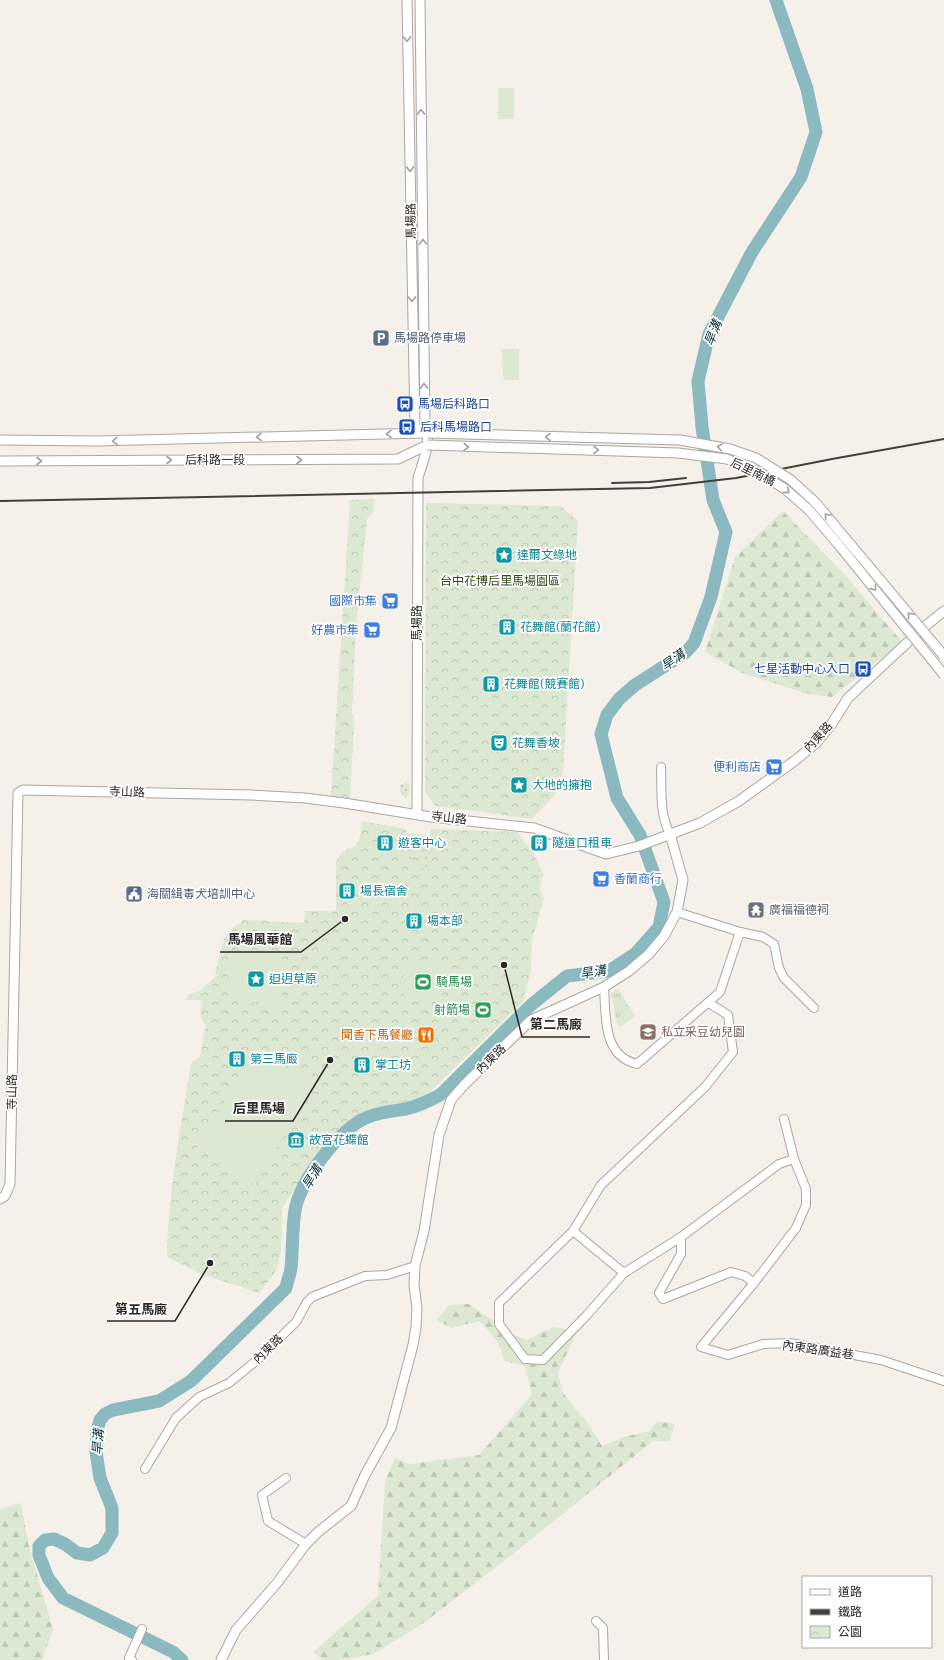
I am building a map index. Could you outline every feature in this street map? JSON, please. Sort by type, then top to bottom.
[{"type":"street","name":"馬場路","points":[[407,0],[414,428],[428,433]]},
{"type":"street","name":"馬場路","points":[[416,814],[418,478],[427,445],[428,433],[425,425],[420,0]]},
{"type":"street","name":"后科路一段","points":[[0,440],[97,441],[428,433]]},
{"type":"street","name":"后里南橋","points":[[428,433],[680,440],[730,449],[756,458],[791,480],[815,502],[944,656]]},
{"type":"street","name":"后科路一段","points":[[0,461],[398,459],[427,445]]},
{"type":"street","name":"后里南橋","points":[[427,445],[678,453],[727,459],[759,473],[785,488],[808,509],[944,675]]},
{"type":"street","name":"內東路","points":[[653,841],[700,823],[721,812],[739,801],[797,759],[816,743],[831,725],[848,698],[923,628],[944,611]]},
{"type":"street","points":[[661,767],[662,814],[670,834]]},
{"type":"street","name":"寺山路","points":[[0,1199],[5,1196],[10,1184],[18,793],[24,790],[32,789],[251,795],[305,798],[416,814],[534,828],[606,854],[653,841]]},
{"type":"street","name":"內東路","points":[[221,1660],[236,1630],[277,1583],[306,1544],[318,1532],[351,1506],[365,1475],[391,1428],[416,1328],[415,1266],[424,1231],[439,1135],[452,1100],[465,1084],[531,1020],[604,987],[629,971],[649,954],[664,936],[677,912],[683,880],[670,834]]},
{"type":"street","points":[[677,912],[740,932],[763,937],[774,944],[779,968],[784,978],[814,1008]]},
{"type":"street","points":[[604,987],[608,1037],[616,1051],[626,1061],[637,1064],[720,992],[740,932]]},
{"type":"street","points":[[709,1003],[728,1015],[733,1052],[705,1088],[601,1185],[573,1231],[499,1303],[498,1324],[525,1359],[543,1360],[586,1316],[624,1273],[681,1237],[779,1164],[794,1159]]},
{"type":"street","name":"內東路廣益巷","points":[[784,1119],[794,1159],[806,1189],[806,1205],[796,1228],[754,1283],[701,1347],[728,1355],[763,1344],[790,1343],[881,1360],[944,1381]]},
{"type":"street","points":[[573,1231],[624,1273]]},
{"type":"street","points":[[681,1237],[681,1254],[659,1293],[663,1299],[731,1272],[745,1276],[754,1283]]},
{"type":"street","name":"內東路","points":[[146,1470],[176,1418],[199,1397],[229,1383],[257,1360],[296,1322],[307,1302],[312,1297],[364,1276],[387,1275],[415,1266]]},
{"type":"street","points":[[286,1478],[262,1495],[268,1520],[306,1544]]},
{"type":"street","points":[[596,1621],[603,1628],[604,1660]]},
{"type":"street","points":[[132,1660],[129,1658],[142,1629]]},
{"type":"green space","points":[[498,88],[514,88],[514,119],[498,119]]},
{"type":"green space","points":[[502,349],[519,349],[519,380],[503,380]]},
{"type":"green space","points":[[375,499],[374,511],[367,519],[356,625],[352,712],[354,727],[350,798],[331,796],[350,500]]},
{"type":"green space","name":"台中花博后里馬場園區","points":[[426,503],[561,506],[578,521],[563,772],[554,796],[532,819],[435,806],[425,792]]},
{"type":"green space","points":[[783,511],[846,576],[902,642],[832,697],[805,693],[742,673],[705,652],[735,557]]},
{"type":"green space","points":[[405,782],[409,785],[409,792],[406,798],[400,791],[400,785]]},
{"type":"green space","points":[[362,821],[407,829],[406,833],[430,835],[431,829],[517,832],[534,854],[544,876],[540,887],[544,898],[532,940],[531,970],[523,1002],[431,1091],[421,1098],[404,1103],[384,1106],[365,1112],[351,1120],[321,1150],[282,1208],[281,1252],[277,1267],[274,1274],[259,1293],[204,1275],[167,1257],[172,1184],[191,1063],[200,1057],[206,1024],[203,1022],[201,1016],[202,1000],[186,1000],[188,995],[201,990],[214,978],[223,942],[227,933],[243,920],[304,923],[305,911],[336,911],[336,864],[341,854],[344,851],[354,847],[359,840]]},
{"type":"green space","points":[[407,843],[413,844],[412,865],[407,865]]},
{"type":"green space","points":[[424,844],[430,844],[429,869],[423,869]]},
{"type":"green space","points":[[233,952],[274,958],[274,961],[277,962],[278,959],[283,959],[281,1005],[228,999]]},
{"type":"green space","name":"騎馬場","points":[[404,965],[443,966],[442,999],[403,998]]},
{"type":"green space","points":[[618,988],[635,1016],[620,1027],[617,1023],[612,999],[609,995]]},
{"type":"green space","name":"射箭場","points":[[493,1002],[494,1017],[473,1018],[471,1004]]},
{"type":"green space","points":[[257,1048],[314,1086],[255,1184],[196,1148]]},
{"type":"green space","points":[[469,1304],[512,1334],[527,1340],[553,1327],[577,1331],[558,1373],[563,1393],[587,1422],[602,1446],[624,1437],[649,1431],[657,1421],[675,1424],[670,1441],[653,1441],[513,1554],[425,1622],[373,1654],[343,1660],[323,1660],[313,1652],[378,1596],[385,1482],[395,1458],[410,1464],[479,1455],[532,1394],[525,1366],[505,1361],[498,1342],[480,1321],[451,1328],[437,1320],[449,1305]]},
{"type":"green space","points":[[21,1503],[29,1547],[53,1629],[42,1660],[0,1660],[0,1509]]},
{"type":"waterway","name":"旱溝","points":[[182,1660],[173,1652],[63,1598],[48,1578],[39,1555],[39,1546],[45,1540],[54,1539],[65,1544],[77,1553],[90,1555],[103,1548],[112,1533],[112,1508],[100,1478],[96,1452],[97,1430],[100,1420],[105,1414],[113,1410],[159,1401],[191,1381],[286,1288],[291,1268],[294,1217],[298,1198],[313,1171],[345,1132],[357,1123],[373,1115],[410,1108],[440,1095],[531,1005],[567,976],[609,971],[635,954],[659,927],[664,902],[640,835],[617,798],[601,734],[607,715],[619,699],[635,685],[685,653],[694,643],[711,597],[726,532],[713,500],[702,427],[698,381],[709,334],[752,252],[801,177],[816,132],[807,89],[776,0]]},
{"type":"railway","points":[[0,501],[650,488],[736,478],[944,439]]},
{"type":"railway","points":[[612,483],[649,482],[686,478]]},
{"type":"place","name":"馬場路停車場","points":[[381,338]]},
{"type":"place","name":"馬場后科路口","points":[[405,404]]},
{"type":"place","name":"后科馬場路口","points":[[407,427]]},
{"type":"place","name":"達爾文綠地","points":[[504,555]]},
{"type":"place","name":"國際市集","points":[[390,601]]},
{"type":"place","name":"花舞館(蘭花館)","points":[[507,627]]},
{"type":"place","name":"好農市集","points":[[372,630]]},
{"type":"place","name":"七星活動中心入口","points":[[863,669]]},
{"type":"place","name":"花舞館(競賽館)","points":[[491,684]]},
{"type":"place","name":"花舞香坡","points":[[499,743]]},
{"type":"place","name":"便利商店","points":[[774,767]]},
{"type":"place","name":"大地的擁抱","points":[[519,785]]},
{"type":"place","name":"遊客中心","points":[[385,843]]},
{"type":"place","name":"隧道口租車","points":[[539,843]]},
{"type":"place","name":"香蘭商行","points":[[601,879]]},
{"type":"place","name":"場長宿舍","points":[[347,891]]},
{"type":"place","name":"海關緝毒犬培訓中心","points":[[134,894]]},
{"type":"place","name":"廣福福德祠","points":[[756,910]]},
{"type":"place","name":"馬場風華館","points":[[345,919]]},
{"type":"place","name":"場本部","points":[[414,921]]},
{"type":"place","name":"第二馬廄","points":[[504,965]]},
{"type":"place","name":"𨑨迌草原","points":[[256,979]]},
{"type":"place","name":"騎馬場","points":[[423,982]]},
{"type":"place","name":"射箭場","points":[[483,1010]]},
{"type":"place","name":"私立采豆幼兒園","points":[[648,1032]]},
{"type":"place","name":"聞香下馬餐廳","points":[[426,1035]]},
{"type":"place","name":"第三馬廄","points":[[237,1059]]},
{"type":"place","name":"后里馬場","points":[[330,1060]]},
{"type":"place","name":"掌工坊","points":[[362,1065]]},
{"type":"place","name":"故宮花蝶館","points":[[296,1140]]},
{"type":"place","name":"第五馬廄","points":[[210,1263]]}]
